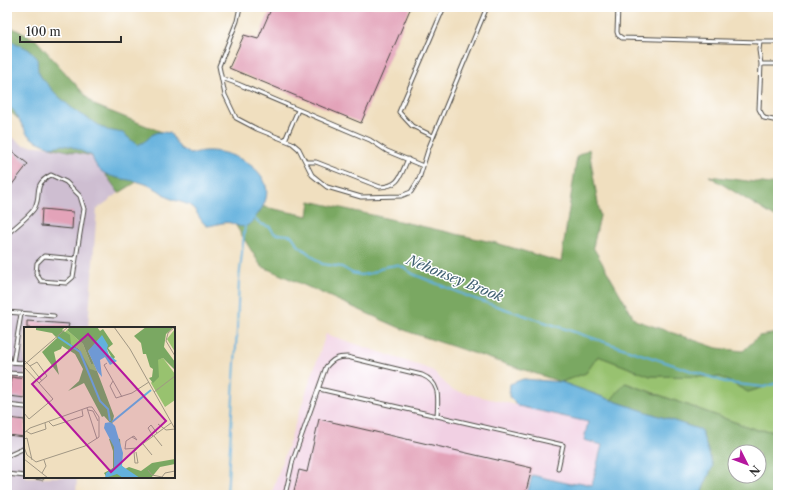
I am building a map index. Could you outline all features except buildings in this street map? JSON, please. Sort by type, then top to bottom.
[{"type":"lane","points":[[240,7],[237,21],[219,66],[225,95],[236,118],[257,129],[292,143],[299,149],[312,175],[327,187],[361,197],[401,196],[411,192],[419,179],[433,136],[488,7]]},
{"type":"lane","points":[[433,136],[412,126],[400,112],[444,7]]},
{"type":"lane","points":[[618,7],[617,32],[622,38],[778,42]]},
{"type":"lane","points":[[760,42],[759,50],[761,64],[759,109],[764,118],[778,122]]},
{"type":"lane","points":[[761,64],[778,64]]},
{"type":"lane","points":[[222,78],[370,140],[387,150],[423,166]]},
{"type":"lane","points":[[284,140],[298,110]]},
{"type":"lane","points":[[306,162],[316,162],[380,187],[389,186],[397,182],[408,159]]},
{"type":"lane","points":[[7,234],[35,208],[39,187],[43,179],[51,175],[66,182],[80,196],[84,209],[76,259],[73,277],[66,283],[41,281],[36,273],[37,263],[44,256],[76,259]]},
{"type":"lane","points":[[7,312],[54,316]]},
{"type":"lane","points":[[14,362],[21,314]]},
{"type":"lane","points":[[285,495],[293,460],[326,367],[332,360],[339,357],[347,357],[430,378],[435,385],[437,393],[437,416]]},
{"type":"lane","points":[[7,362],[24,363]]},
{"type":"lane","points":[[7,373],[24,374]]},
{"type":"lane","points":[[318,389],[562,445],[558,469]]},
{"type":"lane","points":[[7,406],[24,407]]},
{"type":"lane","points":[[7,456],[24,448]]},
{"type":"lane","points":[[7,474],[24,476]]},
{"type":"shaded area","points":[[7,133],[23,145],[50,147],[92,156],[119,193],[97,209],[88,327],[24,327],[24,478],[77,478],[76,495],[7,495]]},
{"type":"shaded area","points":[[326,334],[432,370],[452,390],[588,422],[602,445],[592,486],[578,482],[571,484],[532,475],[527,495],[271,495]]},
{"type":"green space","points":[[7,7],[12,7],[9,26],[36,40],[94,105],[172,136],[151,173],[119,193],[92,156],[50,147],[7,109]]},
{"type":"green space","points":[[589,149],[600,216],[593,247],[635,320],[717,348],[743,351],[759,336],[778,333],[778,383],[748,392],[721,377],[650,376],[598,356],[586,373],[561,382],[409,332],[261,266],[228,213],[255,205],[308,216],[310,201],[496,243],[561,262],[577,156]]},
{"type":"green space","points":[[709,176],[778,185],[778,219]]},
{"type":"green space","points":[[598,356],[650,376],[721,377],[748,392],[778,383],[778,431],[757,430],[626,383],[611,400],[561,382],[586,373]]},
{"type":"green space","points":[[625,383],[757,430],[778,431],[778,495],[700,495],[713,466],[701,430],[611,400]]},
{"type":"water","points":[[7,39],[33,53],[37,58],[38,71],[41,77],[56,94],[74,110],[107,130],[123,133],[137,145],[143,143],[154,133],[170,133],[180,148],[190,154],[203,151],[217,152],[242,160],[253,167],[261,176],[266,187],[266,198],[260,211],[252,222],[244,227],[231,223],[207,226],[189,205],[169,198],[156,189],[140,182],[107,175],[96,165],[92,156],[72,147],[64,145],[50,147],[34,140],[27,134],[14,111],[7,104]]},
{"type":"water","points":[[523,379],[561,382],[701,430],[713,466],[700,495],[527,495],[532,475],[571,484],[578,482],[592,485],[602,445],[584,440],[588,422],[518,406],[509,397],[510,384]]},
{"type":"waterway","name":"Nehonsey Brook","points":[[253,217],[261,224],[270,227],[274,233],[292,236],[298,245],[322,264],[342,267],[352,273],[361,275],[372,273],[384,267],[396,265],[403,267],[413,274],[472,298],[728,383],[764,387],[778,383]]},
{"type":"waterway","points":[[227,495],[239,280],[245,225]]}]
